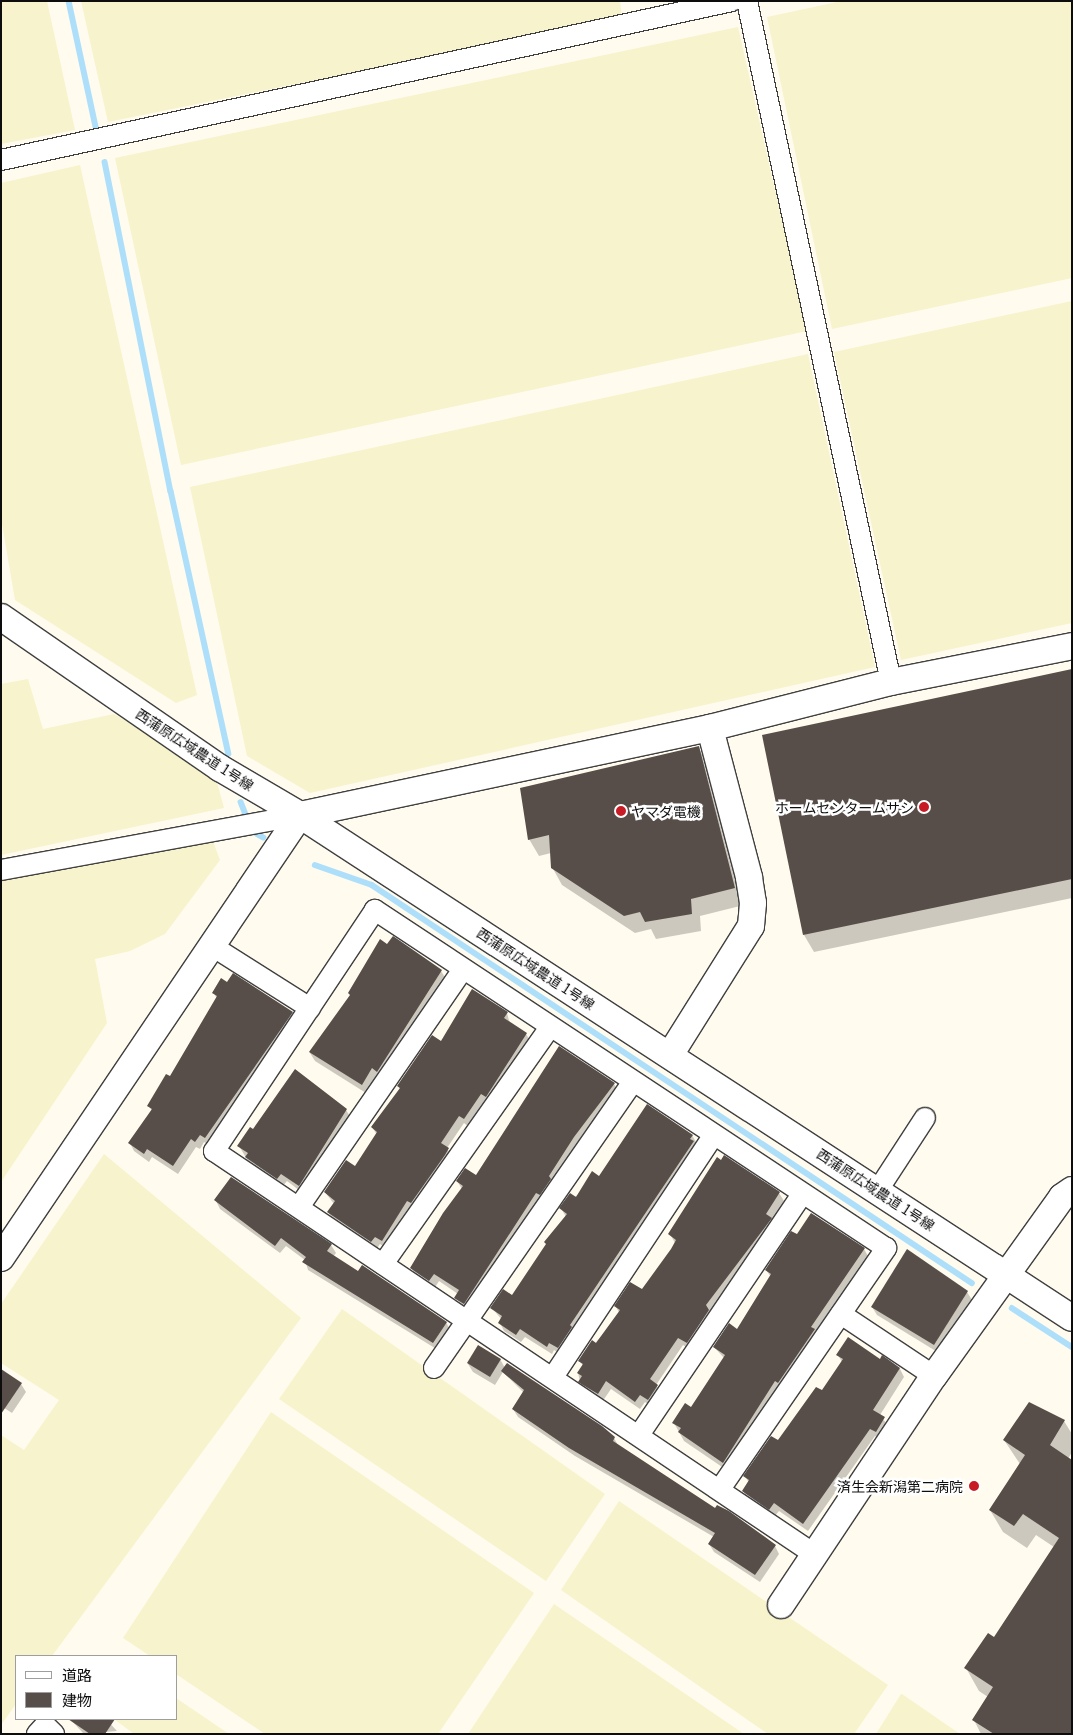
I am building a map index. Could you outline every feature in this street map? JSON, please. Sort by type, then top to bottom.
[{"type":"street","points":[[1,160],[732,1]]},
{"type":"street","points":[[747,1],[891,682]]},
{"type":"street","name":"西蒲原広域農道 1号線","points":[[1,617],[220,768],[300,815],[1072,1318]]},
{"type":"street","points":[[1,870],[300,815],[710,728],[891,682],[1072,646]]},
{"type":"street","points":[[670,1055],[751,926],[753,903],[749,877],[710,728]]},
{"type":"street","points":[[1,1258],[300,815]]},
{"type":"street","points":[[720,1489],[886,1248],[632,1083],[375,910],[214,1151],[720,1489],[814,1554]]},
{"type":"street","points":[[212,946],[310,1008]]},
{"type":"street","points":[[299,1207],[463,969]]},
{"type":"street","points":[[383,1264],[550,1027]]},
{"type":"street","points":[[434,1368],[632,1083]]},
{"type":"street","points":[[878,1190],[925,1118]]},
{"type":"street","points":[[553,1377],[713,1136]]},
{"type":"street","points":[[781,1604],[934,1376],[1062,1197],[1072,1190]]},
{"type":"street","points":[[639,1435],[802,1194]]},
{"type":"street","points":[[841,1314],[934,1376]]},
{"type":"street","points":[[37,1734],[45,1725],[54,1734]]},
{"type":"shaded area","points":[[1,1],[47,1],[75,130],[1,144]]},
{"type":"shaded area","points":[[81,1],[620,1],[622,18],[108,122]]},
{"type":"shaded area","points":[[842,1],[1072,1],[1072,278],[832,329],[767,17]]},
{"type":"shaded area","points":[[738,27],[807,331],[181,465],[115,158]]},
{"type":"shaded area","points":[[80,165],[197,695],[176,703],[15,600],[1,518],[1,183]]},
{"type":"shaded area","points":[[1072,301],[1072,623],[901,660],[834,352]]},
{"type":"shaded area","points":[[808,354],[875,667],[310,793],[247,756],[190,487]]},
{"type":"shaded area","points":[[28,679],[43,729],[114,714],[214,771],[224,808],[1,855],[1,684]]},
{"type":"shaded area","points":[[212,839],[220,860],[165,934],[130,951],[95,959],[107,1023],[1,1182],[1,881]]},
{"type":"shaded area","points":[[104,1154],[301,1318],[53,1655],[15,1655],[15,1705],[1,1725],[1,1435],[24,1450],[59,1400],[1,1363],[1,1304]]},
{"type":"shaded area","points":[[342,1309],[605,1494],[546,1581],[279,1399]]},
{"type":"shaded area","points":[[271,1412],[534,1593],[438,1734],[265,1734],[178,1675],[178,1655],[148,1655],[123,1638]]},
{"type":"shaded area","points":[[619,1501],[888,1685],[854,1734],[768,1734],[561,1590]]},
{"type":"shaded area","points":[[554,1604],[744,1734],[468,1734]]},
{"type":"shaded area","points":[[902,1694],[960,1734],[876,1734]]},
{"type":"shaded area","points":[[178,1699],[229,1734],[134,1734],[115,1720],[178,1720]]},
{"type":"building","name":"ホームセンタームサシ","points":[[1072,669],[1072,879],[803,935],[762,735]]},
{"type":"building","name":"ヤマダ電機","points":[[699,746],[735,888],[691,899],[692,914],[645,922],[640,912],[624,916],[551,868],[549,835],[528,840],[520,788]]},
{"type":"building","points":[[393,936],[442,970],[377,1072],[372,1068],[362,1085],[309,1052],[350,995],[348,993],[380,939],[387,944]]},
{"type":"building","points":[[233,973],[293,1012],[205,1138],[200,1135],[195,1142],[191,1139],[173,1166],[147,1149],[144,1154],[128,1143],[152,1109],[147,1106],[166,1074],[170,1076],[217,996],[212,993],[221,978],[227,982]]},
{"type":"building","points":[[472,989],[508,1012],[504,1018],[527,1033],[486,1097],[481,1094],[464,1119],[459,1116],[441,1143],[449,1148],[411,1203],[407,1201],[382,1241],[375,1237],[371,1242],[327,1212],[335,1201],[324,1192],[346,1160],[355,1166],[377,1132],[371,1127],[400,1088],[397,1086],[432,1035],[441,1041]]},
{"type":"building","points":[[559,1046],[615,1083],[574,1137],[549,1176],[551,1179],[540,1195],[536,1193],[464,1304],[454,1298],[459,1290],[434,1274],[429,1281],[410,1268],[443,1213],[463,1186],[456,1181],[465,1168],[476,1175]]},
{"type":"building","points":[[295,1069],[347,1109],[299,1186],[281,1174],[277,1179],[245,1157],[248,1153],[237,1146],[250,1127],[253,1129]]},
{"type":"building","points":[[647,1104],[693,1135],[690,1139],[694,1141],[570,1325],[572,1327],[558,1348],[549,1343],[547,1347],[520,1329],[516,1335],[498,1323],[502,1316],[490,1308],[503,1289],[512,1295],[546,1244],[544,1242],[567,1214],[559,1208],[570,1193],[576,1197],[592,1171],[599,1176]]},
{"type":"building","points":[[724,1155],[780,1192],[766,1214],[772,1218],[706,1305],[709,1310],[687,1343],[678,1338],[650,1379],[658,1385],[648,1400],[640,1395],[635,1402],[606,1381],[598,1394],[578,1382],[582,1376],[577,1373],[583,1364],[578,1361],[592,1340],[596,1343],[620,1310],[614,1306],[630,1282],[642,1289],[671,1249],[676,1240],[668,1234],[717,1157],[721,1160]]},
{"type":"building","points":[[231,1177],[332,1244],[327,1251],[358,1271],[362,1265],[447,1322],[433,1343],[302,1262],[306,1257],[281,1238],[275,1246],[214,1200]]},
{"type":"building","points":[[811,1213],[865,1248],[811,1327],[815,1329],[778,1383],[775,1381],[723,1463],[678,1432],[681,1428],[672,1423],[685,1403],[691,1407],[725,1355],[713,1347],[729,1323],[737,1329],[771,1274],[765,1270],[791,1231],[797,1234]]},
{"type":"building","points":[[907,1249],[968,1291],[934,1345],[871,1307]]},
{"type":"building","points":[[848,1337],[880,1359],[882,1355],[900,1368],[873,1410],[885,1417],[876,1432],[870,1429],[803,1524],[774,1503],[769,1510],[742,1491],[749,1480],[743,1476],[771,1436],[778,1440],[816,1387],[822,1390],[843,1359],[836,1355]]},
{"type":"building","points":[[478,1345],[501,1359],[490,1377],[467,1363]]},
{"type":"building","points":[[507,1363],[602,1426],[615,1437],[613,1441],[715,1508],[717,1505],[729,1511],[776,1545],[755,1575],[708,1544],[715,1533],[569,1448],[512,1409],[524,1390],[501,1371]]},
{"type":"building","points":[[1,1369],[22,1383],[1,1414]]},
{"type":"building","points":[[1029,1402],[1065,1420],[1050,1445],[1072,1460],[1072,1734],[994,1734],[972,1720],[993,1687],[964,1668],[988,1633],[994,1637],[1059,1538],[1023,1514],[1014,1526],[989,1510],[1025,1455],[1003,1440]]},
{"type":"building","points":[[69,1720],[114,1720],[105,1734],[90,1734]]},
{"type":"waterway","points":[[69,1],[96,127]]},
{"type":"waterway","points":[[105,162],[171,491],[229,754]]},
{"type":"waterway","points":[[241,802],[245,812]]},
{"type":"waterway","points":[[252,831],[263,837]]},
{"type":"waterway","points":[[315,865],[372,885],[972,1283]]},
{"type":"waterway","points":[[1012,1308],[1072,1347]]},
{"type":"place","name":"ホームセンタームサシ","points":[[924,807]]},
{"type":"place","name":"ヤマダ電機","points":[[621,811]]},
{"type":"place","name":"済生会新潟第二病院","points":[[974,1486]]}]
